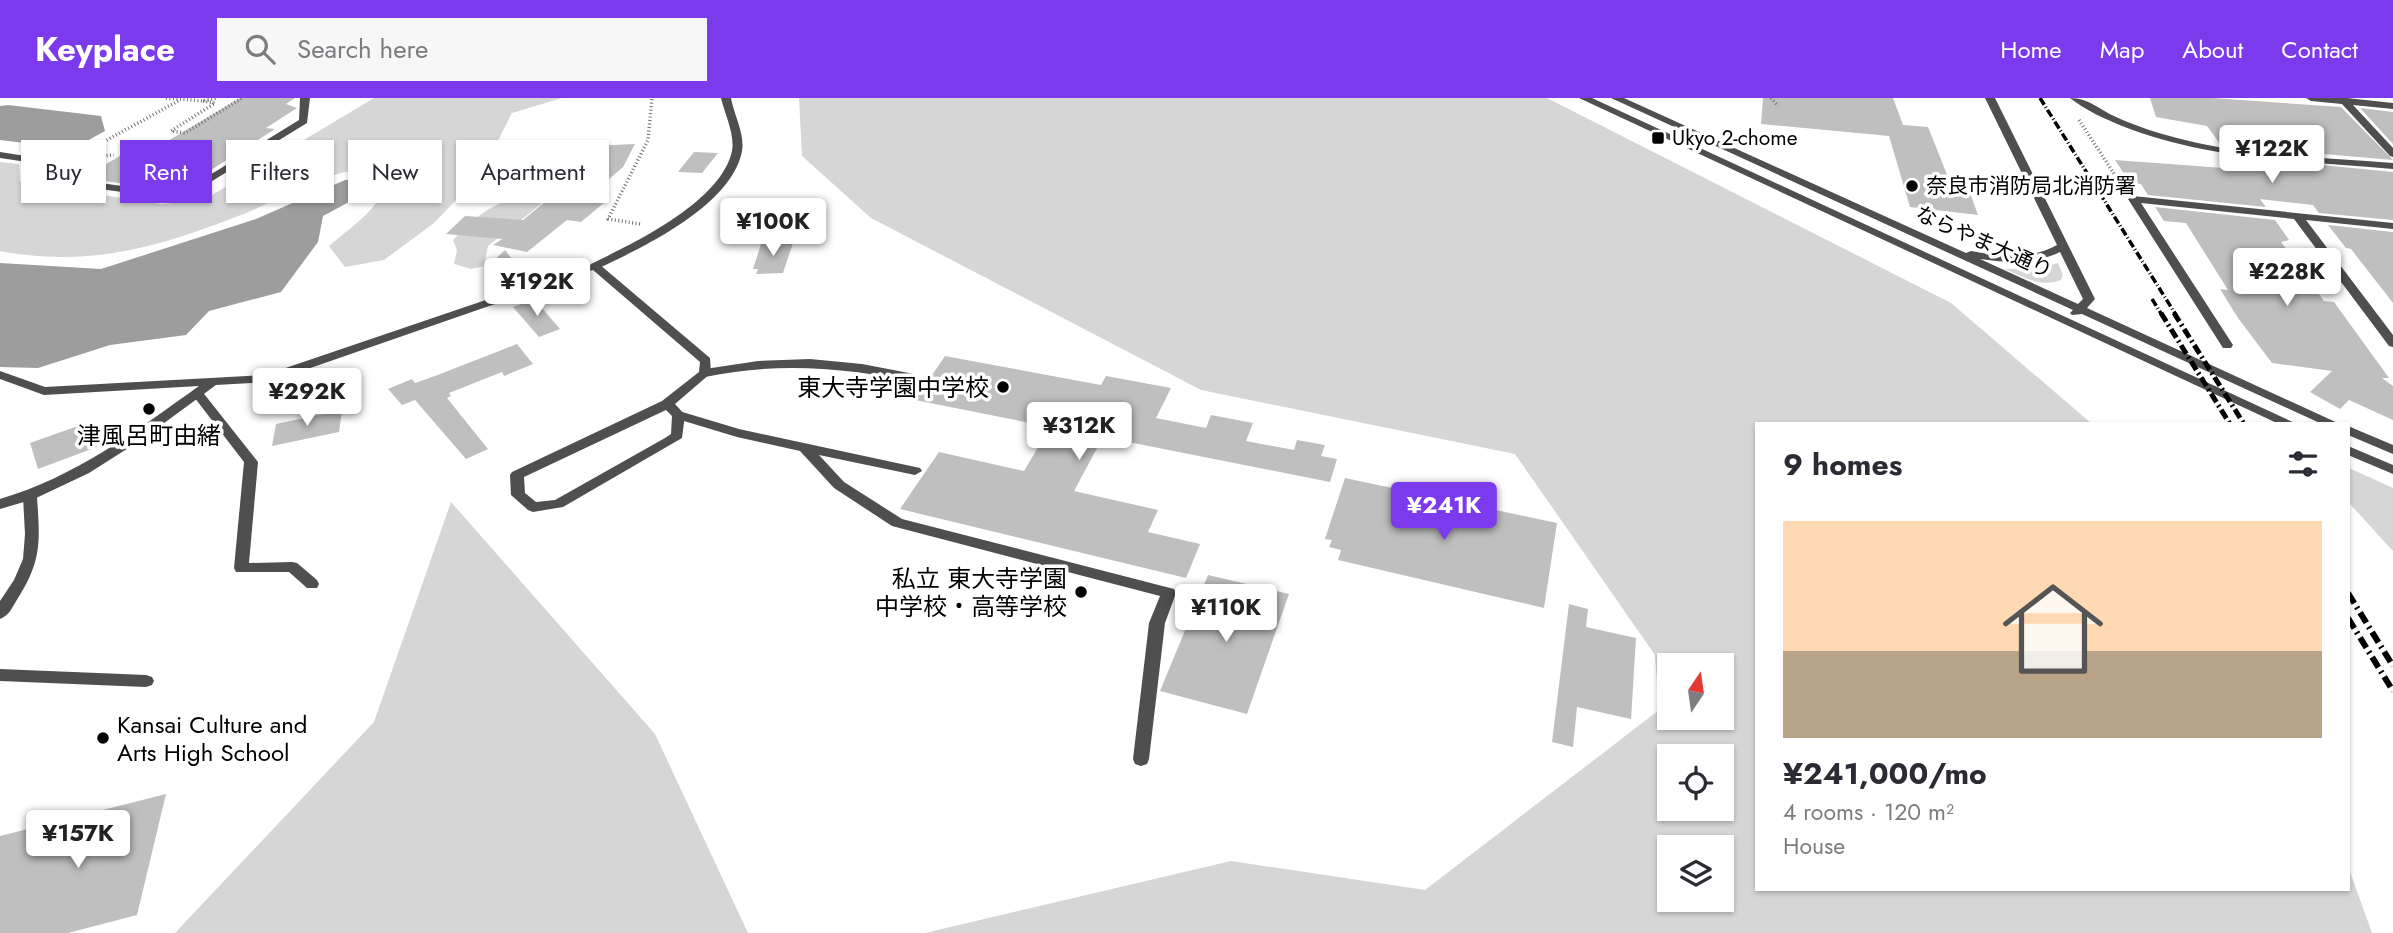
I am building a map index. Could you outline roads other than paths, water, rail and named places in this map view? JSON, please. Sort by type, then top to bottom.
[{"type":"street","points":[[0,155],[64,165],[41,178],[181,197],[304,121],[305,98]]},
{"type":"street","points":[[0,374],[44,391],[266,379],[595,266],[665,228],[708,195],[735,162],[737,140],[726,98]]},
{"type":"street","name":"ならやま大通り","points":[[1584,98],[2287,422]]},
{"type":"street","name":"ならやま大通り","points":[[1616,98],[2330,422]]},
{"type":"street","points":[[1990,98],[2089,299],[2081,310],[2066,320]]},
{"type":"street","points":[[2075,98],[2109,118],[2176,141],[2221,149],[2393,166]]},
{"type":"street","points":[[2311,98],[2393,106]]},
{"type":"street","points":[[2344,100],[2393,155]]},
{"type":"street","points":[[2227,345],[2133,199],[2393,226]]},
{"type":"street","points":[[2297,216],[2393,343]]},
{"type":"street","points":[[1949,249],[1981,256],[2014,257],[2054,253],[2063,246]]},
{"type":"street","points":[[595,266],[706,361],[705,373]]},
{"type":"street","points":[[678,415],[677,435],[670,441],[558,504],[533,507],[518,495],[517,475],[667,404],[705,373],[756,363],[803,361],[873,369],[914,378]]},
{"type":"street","points":[[0,504],[30,497],[104,458],[212,383]]},
{"type":"street","points":[[197,393],[251,461],[242,568],[292,567],[312,584]]},
{"type":"street","points":[[667,404],[678,415],[737,433],[915,471]]},
{"type":"street","points":[[2350,431],[2393,450]]},
{"type":"street","points":[[805,448],[839,485],[897,523],[1169,593],[1157,622],[1141,759]]},
{"type":"street","points":[[2350,451],[2393,470]]},
{"type":"street","points":[[0,613],[23,579],[34,551],[30,497]]},
{"type":"street","points":[[0,675],[146,681]]},
{"type":"railway","points":[[2040,98],[2176,315]]},
{"type":"railway","points":[[2152,299],[2162,315]]},
{"type":"railway","points":[[2161,313],[2229,422]]},
{"type":"railway","points":[[2174,313],[2243,422]]},
{"type":"railway","points":[[2350,596],[2393,666]]},
{"type":"railway","points":[[2350,621],[2393,691]]},
{"type":"place","name":"Ukyo 2-chome","points":[[1658,138]]},
{"type":"place","name":"奈良市消防局北消防署","points":[[1912,186]]},
{"type":"place","name":"東大寺学園中学校","points":[[1003,387]]},
{"type":"place","name":"津風呂町由緒","points":[[149,409]]},
{"type":"place","name":"私立 東大寺学園 中学校・高等学校","points":[[1081,592]]},
{"type":"place","name":"Kansai Culture and Arts High School","points":[[103,738]]}]
